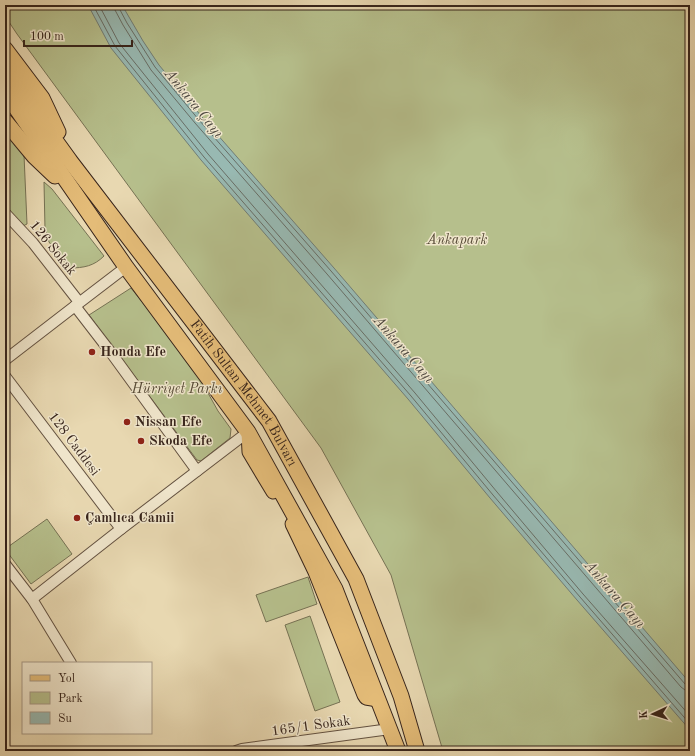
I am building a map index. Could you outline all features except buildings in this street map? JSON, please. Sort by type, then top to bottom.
[{"type":"highway","points":[[5,49],[42,98],[70,161]]},
{"type":"highway","name":"Fatih Sultan Mehmet Bulvarı","points":[[5,71],[70,161],[268,421],[356,579],[401,696],[417,751]]},
{"type":"highway","name":"Fatih Sultan Mehmet Bulvarı","points":[[5,92],[126,267],[248,432],[334,589],[398,751]]},
{"type":"highway","points":[[5,121],[34,156],[76,195]]},
{"type":"street","name":"126 Sokak","points":[[5,213],[33,243],[197,471]]},
{"type":"street","points":[[5,360],[126,267]]},
{"type":"street","name":"128 Caddesi","points":[[5,376],[122,529]]},
{"type":"street","points":[[32,599],[248,432]]},
{"type":"street","points":[[5,564],[32,599],[70,662]]},
{"type":"street","name":"165/1 Sokak","points":[[236,751],[390,729]]},
{"type":"green space","name":"Ankapark","points":[[5,5],[690,5],[690,751],[443,751],[391,575],[321,448],[17,34],[5,16]]},
{"type":"green space","points":[[5,133],[24,155],[27,224],[21,227],[5,208]]},
{"type":"green space","points":[[44,182],[52,189],[104,256],[96,262],[84,267],[69,268],[49,242],[45,229]]},
{"type":"green space","name":"Hürriyet Parkı","points":[[131,288],[202,377],[208,393],[218,411],[231,429],[230,438],[201,461],[197,460],[89,315]]},
{"type":"green space","points":[[47,519],[72,554],[31,584],[5,549]]},
{"type":"green space","points":[[308,577],[317,604],[266,622],[256,595]]},
{"type":"green space","points":[[310,616],[340,702],[315,711],[285,625]]},
{"type":"water","name":"Ankara Çayı","points":[[88,5],[122,5],[159,65],[202,117],[334,268],[690,683],[690,730],[490,498],[408,399],[201,160],[111,48]]},
{"type":"place","name":"Honda Efe","points":[[92,352]]},
{"type":"place","name":"Nissan Efe","points":[[127,422]]},
{"type":"place","name":"Skoda Efe","points":[[141,441]]},
{"type":"place","name":"Çamlıca Camii","points":[[77,518]]}]
